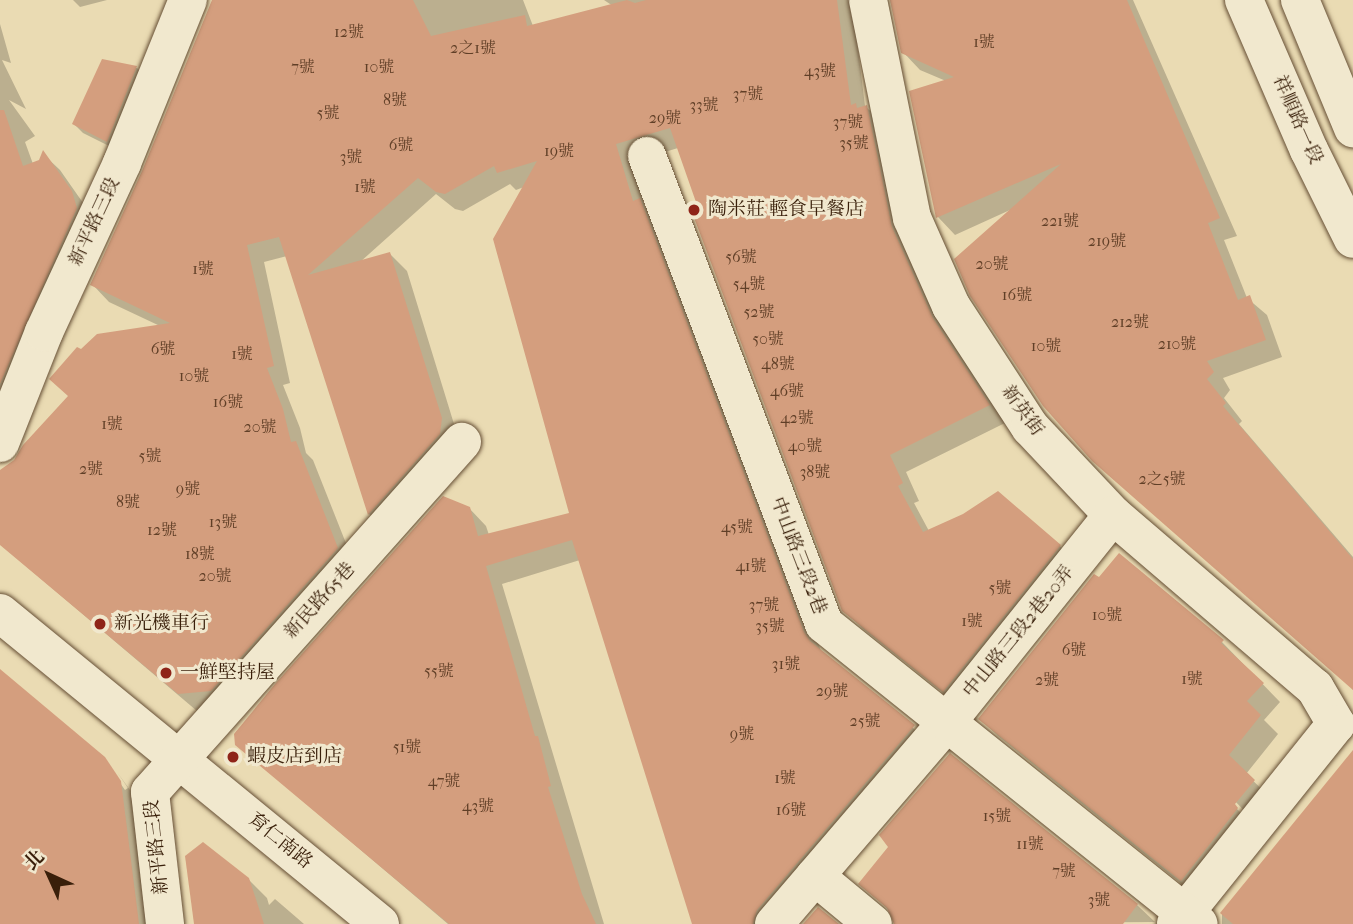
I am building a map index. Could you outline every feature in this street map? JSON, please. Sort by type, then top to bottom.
[{"type":"street","name":"新平路三段","points":[[0,443],[44,332],[118,173],[188,0]]},
{"type":"street","name":"新英街","points":[[868,0],[912,218],[951,306],[1030,426],[1113,514],[1315,688],[1336,724],[1187,920]]},
{"type":"street","name":"祥順路一段","points":[[1244,0],[1309,150],[1353,239]]},
{"type":"street","points":[[1300,0],[1353,128]]},
{"type":"street","name":"中山路三段2巷","points":[[647,156],[824,624],[936,735],[1187,920]]},
{"type":"street","name":"新民路65巷","points":[[179,761],[462,442]]},
{"type":"street","name":"中山路三段2巷20弄","points":[[774,924],[936,735],[1113,514]]},
{"type":"street","points":[[0,613],[179,761]]},
{"type":"street","name":"新平路三段","points":[[165,924],[150,792],[179,761]]},
{"type":"street","name":"育仁南路","points":[[179,761],[380,924]]},
{"type":"street","points":[[815,876],[873,924]]},
{"type":"building","points":[[212,0],[413,0],[431,36],[525,15],[527,26],[627,0],[635,3],[646,0],[837,0],[851,105],[856,103],[857,108],[867,105],[892,227],[933,318],[990,405],[890,455],[903,483],[898,486],[923,532],[963,514],[998,491],[1061,545],[943,692],[842,611],[690,207],[697,205],[670,128],[616,144],[633,201],[640,198],[804,632],[810,641],[915,725],[757,910],[753,924],[692,924],[572,540],[486,566],[535,736],[538,736],[551,786],[548,787],[582,894],[596,924],[449,924],[235,745],[234,734],[275,684],[443,496],[470,507],[478,536],[569,513],[493,239],[537,161],[497,173],[494,166],[445,194],[436,192],[418,178],[308,275],[390,252],[442,418],[440,434],[368,515],[279,237],[247,245],[274,366],[267,368],[283,409],[291,442],[296,441],[338,548],[211,691],[178,694],[0,545],[0,470],[14,460],[23,445],[68,396],[49,379],[77,347],[81,349],[97,334],[170,323],[90,285],[142,171]]},
{"type":"building","points":[[890,0],[1127,0],[1220,218],[1208,223],[1238,300],[1250,295],[1266,340],[1207,361],[1214,372],[1207,379],[1226,403],[1223,406],[1353,559],[1353,690],[1092,461],[1043,406],[970,296],[954,259],[1061,164],[936,218],[909,91],[954,77],[901,53]]},
{"type":"building","points":[[102,59],[137,66],[107,142],[72,124]]},
{"type":"building","points":[[0,110],[4,110],[23,166],[39,160],[43,150],[72,191],[77,208],[0,384]]},
{"type":"building","points":[[1119,553],[1224,640],[1221,643],[1264,683],[1247,701],[1261,715],[1229,755],[1255,780],[1235,804],[1238,808],[1181,881],[978,719],[1094,574],[1099,577]]},
{"type":"building","points":[[0,669],[105,757],[121,781],[139,924],[0,924]]},
{"type":"building","points":[[1353,750],[1353,924],[1233,924],[1220,913]]},
{"type":"building","points":[[950,753],[1138,904],[1123,924],[894,924],[887,908],[858,884],[888,847],[879,835]]},
{"type":"building","points":[[203,842],[249,878],[264,924],[194,924],[185,856]]},
{"type":"building","points":[[818,907],[839,924],[803,924]]},
{"type":"place","name":"陶米莊 輕食早餐店","points":[[694,210]]},
{"type":"place","name":"新光機車行","points":[[100,624]]},
{"type":"place","name":"一鮮堅持屋","points":[[166,673]]},
{"type":"place","name":"蝦皮店到店","points":[[233,757]]}]
